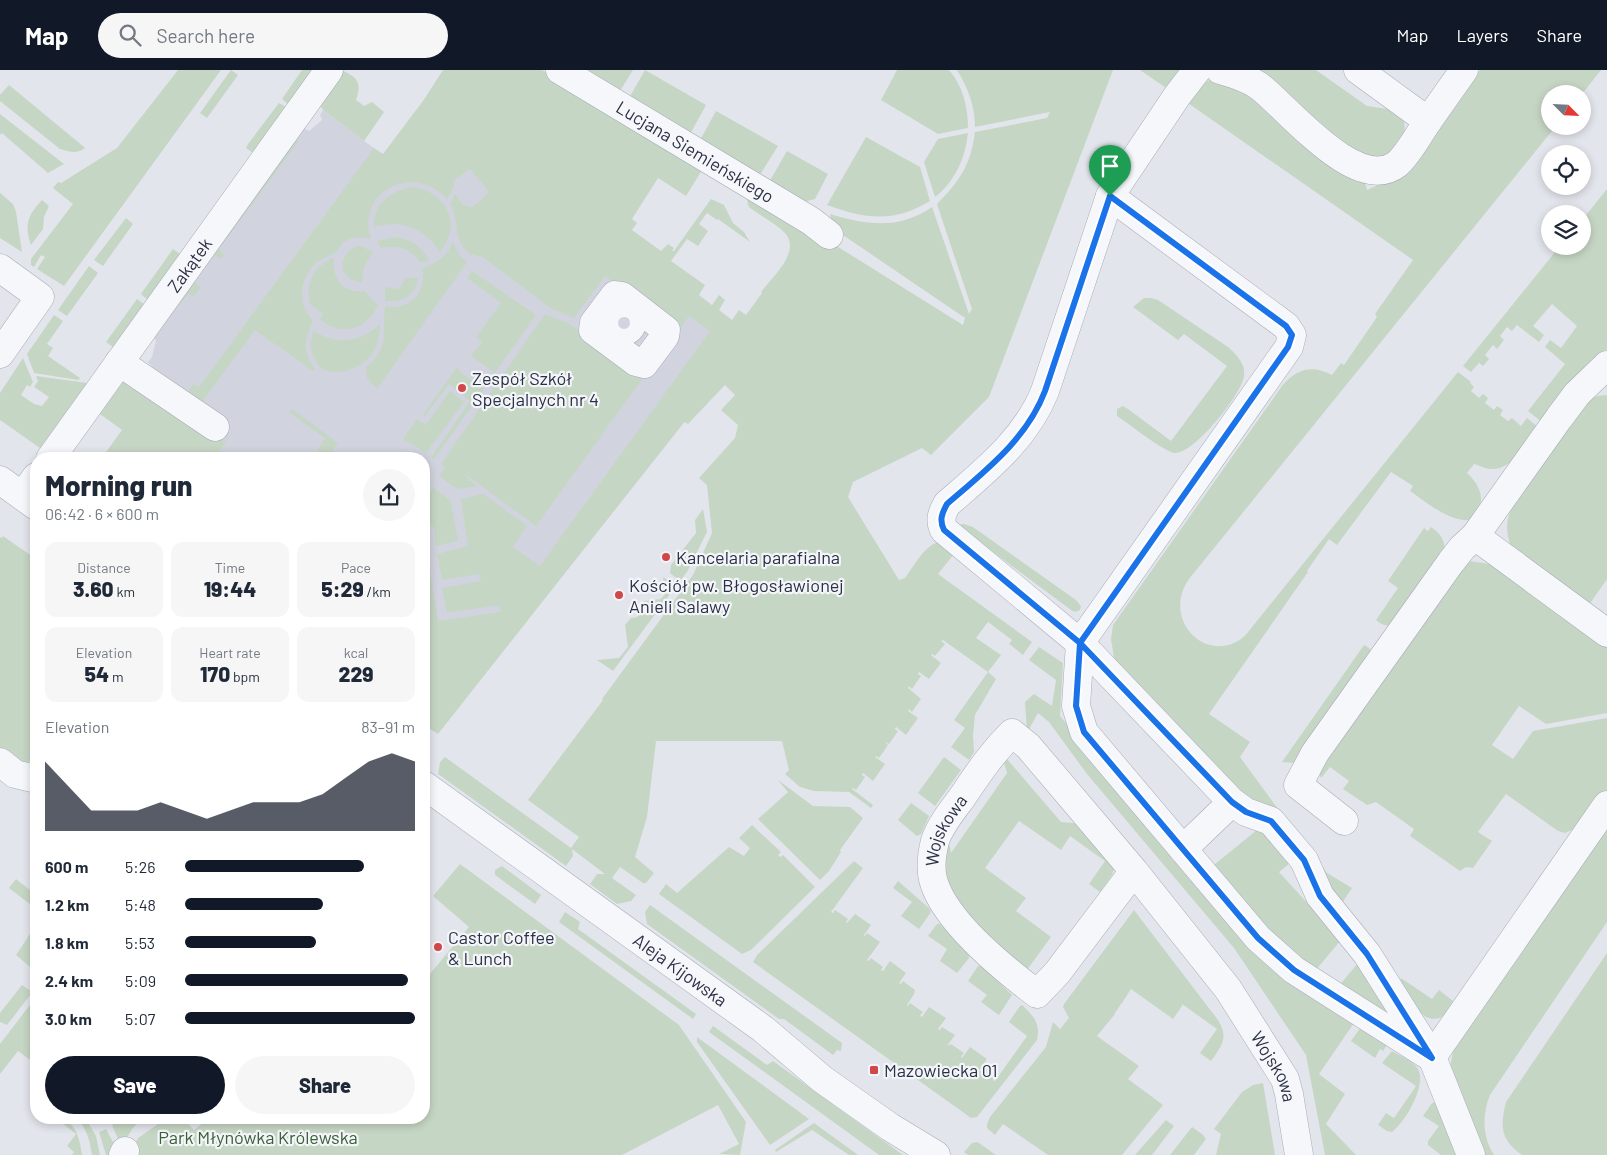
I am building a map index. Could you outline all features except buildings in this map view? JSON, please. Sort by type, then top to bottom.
[{"type":"street","name":"Zakątek","points":[[55,452],[329,70]]},
{"type":"street","name":"Lucjana Siemieńskiego","points":[[560,70],[811,221],[830,235]]},
{"type":"street","points":[[1197,70],[1177,96],[1110,196],[1038,408],[1023,431],[996,461],[947,504],[941,524],[944,530],[1080,643],[1232,802],[1246,812],[1271,821],[1304,860],[1320,896],[1367,954],[1432,1058],[1471,1155]]},
{"type":"street","points":[[1220,70],[1244,77],[1252,82],[1344,160],[1369,170],[1382,171],[1396,165],[1401,160],[1464,70]]},
{"type":"street","points":[[1358,70],[1428,121]]},
{"type":"street","points":[[1110,196],[1286,326],[1292,335],[1288,347],[1080,643],[1076,706],[1084,732],[1258,938],[1294,970],[1432,1058]]},
{"type":"street","points":[[0,268],[40,297],[0,354]]},
{"type":"street","points":[[120,362],[215,427]]},
{"type":"street","points":[[1344,822],[1298,786],[1315,753],[1451,562],[1475,536],[1577,394],[1604,371]]},
{"type":"street","points":[[0,480],[30,492]]},
{"type":"street","points":[[1475,536],[1607,633]]},
{"type":"street","name":"Wojskowa","points":[[1134,871],[1057,973],[1037,994],[1016,978],[959,924],[941,899],[936,888],[932,878],[932,858],[935,842],[942,827],[994,752],[1012,732],[1028,746],[1134,871],[1228,989],[1284,1079],[1289,1094],[1300,1155]]},
{"type":"street","points":[[0,762],[19,776],[30,778]]},
{"type":"street","name":"Aleja Kijowska","points":[[430,789],[763,1029],[822,1079],[890,1127],[936,1155]]},
{"type":"street","points":[[1183,849],[1232,802]]},
{"type":"street","points":[[1432,1058],[1607,805]]},
{"type":"shaded area","name":"Zespół Szkół Specjalnych nr 4","points":[[323,110],[383,155],[416,110],[751,338],[485,674],[430,634],[430,452],[187,452],[187,392],[148,362],[152,357],[156,341],[153,336],[303,128],[309,131],[322,120],[320,115]]},
{"type":"green space","points":[[178,70],[221,70],[64,286],[37,269],[45,257],[41,255],[34,267],[31,265],[31,259],[73,204],[53,188],[58,182],[61,183],[117,148]]},
{"type":"green space","points":[[231,70],[238,75],[207,118],[200,113]]},
{"type":"green space","points":[[302,70],[313,70],[288,104],[282,99]]},
{"type":"green space","points":[[341,70],[351,75],[357,81],[359,89],[356,100],[364,106],[372,102],[384,112],[364,141],[323,110],[319,104]]},
{"type":"green space","points":[[443,70],[542,70],[662,141],[702,170],[686,196],[658,178],[632,219],[637,223],[632,230],[661,251],[668,244],[674,248],[672,251],[674,251],[711,199],[724,205],[733,223],[744,232],[750,242],[707,213],[699,224],[708,231],[698,246],[687,239],[671,261],[705,285],[699,295],[712,305],[719,295],[725,300],[719,310],[732,320],[739,310],[746,315],[783,264],[790,248],[789,240],[785,233],[750,208],[747,198],[827,240],[963,325],[965,318],[834,229],[830,214],[857,221],[883,223],[907,219],[932,207],[969,314],[972,309],[937,204],[952,188],[963,171],[971,154],[975,132],[1047,118],[1050,112],[975,127],[970,97],[957,70],[1113,70],[989,397],[931,455],[922,448],[853,482],[848,497],[899,580],[905,578],[925,551],[941,541],[954,554],[938,574],[1032,642],[1023,655],[1009,644],[1012,640],[988,622],[976,638],[1001,655],[988,672],[943,640],[941,641],[945,644],[935,656],[931,655],[941,663],[929,679],[919,672],[918,674],[921,676],[912,689],[909,686],[908,688],[921,699],[912,712],[909,709],[908,711],[918,718],[906,735],[896,727],[895,729],[898,731],[889,744],[885,742],[888,745],[879,758],[875,757],[885,764],[873,781],[863,773],[862,775],[865,777],[856,790],[852,789],[873,805],[871,808],[849,792],[814,791],[800,787],[785,774],[789,770],[782,741],[656,741],[647,817],[635,857],[654,873],[646,883],[643,883],[620,867],[612,878],[636,895],[631,901],[617,904],[590,884],[597,874],[605,874],[572,849],[573,856],[566,866],[438,774],[440,762],[445,757],[571,848],[579,837],[528,800],[693,575],[712,533],[707,485],[699,478],[735,438],[738,425],[721,410],[735,395],[725,385],[688,424],[684,422],[438,734],[430,729],[430,572],[438,621],[500,612],[499,605],[447,613],[442,588],[481,581],[479,574],[442,580],[437,554],[468,546],[461,499],[483,494],[527,526],[513,547],[540,566],[710,331],[689,316],[679,330],[605,276],[574,318],[550,308],[481,256],[479,257],[474,254],[472,256],[461,244],[450,204],[455,194],[463,205],[472,207],[489,192],[470,169],[454,180],[454,187],[447,199],[434,188],[419,183],[405,183],[391,187],[380,195],[372,207],[368,222],[371,239],[357,238],[347,240],[338,250],[317,262],[311,268],[304,283],[302,299],[304,307],[313,321],[306,340],[306,351],[315,369],[313,371],[255,330],[202,402],[187,392],[194,384],[199,387],[374,148],[383,154],[423,101]]},
{"type":"green space","points":[[589,70],[633,70],[618,94],[586,75]]},
{"type":"green space","points":[[645,70],[706,105],[689,136],[628,100]]},
{"type":"green space","points":[[897,70],[949,70],[958,83],[964,98],[968,128],[938,134],[881,100]]},
{"type":"green space","points":[[1140,70],[1182,70],[1169,90]]},
{"type":"green space","points":[[1245,70],[1316,70],[1367,106],[1395,110],[1404,119],[1405,133],[1390,156],[1368,160]]},
{"type":"green space","points":[[1480,70],[1601,70],[1589,85],[1541,85],[1541,135],[1549,135],[1189,579],[1182,594],[1180,609],[1184,622],[1191,633],[1201,642],[1214,646],[1227,645],[1241,639],[1458,372],[1471,382],[1474,387],[1471,391],[1479,398],[1483,394],[1488,398],[1485,403],[1494,410],[1497,406],[1503,410],[1500,415],[1508,421],[1512,418],[1521,426],[1527,418],[1538,427],[1524,448],[1505,466],[1489,469],[1474,464],[1467,473],[1476,484],[1481,496],[1479,508],[1471,520],[1455,518],[1439,511],[1410,491],[1413,486],[1391,472],[1337,545],[1329,539],[1209,714],[1250,742],[1240,757],[1284,817],[1245,802],[1115,664],[1111,639],[1113,625],[1282,386],[1299,372],[1311,369],[1332,375],[1341,363],[1344,365],[1377,317],[1375,314],[1413,260],[1185,101],[1196,88],[1206,82],[1218,80],[1235,83],[1364,178],[1367,190],[1409,171]]},
{"type":"green space","points":[[9,85],[85,148],[73,152],[60,149],[0,101],[0,95]]},
{"type":"green space","points":[[279,103],[286,107],[253,153],[246,148],[248,144]]},
{"type":"green space","points":[[716,111],[778,146],[758,178],[699,142]]},
{"type":"green space","points":[[0,114],[64,164],[48,173],[2,133],[0,135]]},
{"type":"green space","points":[[968,133],[967,143],[958,169],[948,184],[935,197],[924,162],[938,139]]},
{"type":"green space","points":[[291,135],[299,141],[219,249],[224,255],[221,259],[214,255],[194,282],[201,287],[194,296],[188,294],[159,331],[153,327]]},
{"type":"green space","points":[[866,137],[920,167],[930,201],[904,213],[879,217],[841,210],[827,205]]},
{"type":"green space","points":[[787,151],[828,174],[815,199],[800,203],[768,184]]},
{"type":"green space","points":[[413,187],[435,195],[448,211],[451,221],[450,231],[447,242],[440,252],[420,231],[394,224],[374,227],[377,211],[385,199],[398,191]]},
{"type":"green space","points":[[1607,189],[1607,349],[1575,377],[1542,422],[1528,411],[1565,364],[1545,347],[1550,340],[1561,348],[1577,326],[1552,304],[1533,326],[1544,335],[1539,342],[1517,325],[1512,331],[1507,327],[1500,336],[1504,340],[1497,349],[1493,345],[1485,355],[1489,359],[1483,366],[1479,363],[1471,372],[1463,366],[1553,255],[1591,255],[1591,209]]},
{"type":"green space","points":[[0,193],[13,204],[16,212],[22,252],[0,238]]},
{"type":"green space","points":[[42,200],[49,206],[44,217],[43,229],[31,245],[28,231],[29,220],[33,210]]},
{"type":"green space","points":[[126,218],[133,224],[103,266],[94,260]]},
{"type":"green space","points":[[397,237],[415,244],[429,260],[420,263],[408,251],[398,247],[381,248],[377,241]]},
{"type":"green space","points":[[453,242],[460,256],[467,262],[377,389],[367,378],[366,367],[374,360],[382,346],[385,306],[401,306],[414,298],[422,285],[422,268],[441,259]]},
{"type":"green space","points":[[357,246],[373,252],[364,267],[362,282],[354,281],[348,277],[344,273],[343,267],[343,262],[350,250]]},
{"type":"green space","points":[[173,249],[180,254],[148,300],[141,294]]},
{"type":"green space","points":[[334,258],[335,272],[340,283],[351,290],[365,291],[378,304],[368,320],[353,328],[336,328],[328,325],[320,319],[323,314],[310,304],[309,290],[312,277],[321,266]]},
{"type":"green space","points":[[89,266],[98,273],[67,316],[58,310]]},
{"type":"green space","points":[[472,271],[536,315],[495,373],[471,356],[482,342],[476,337],[501,303],[467,278]]},
{"type":"green space","points":[[406,278],[418,278],[411,294],[397,301],[385,301],[385,287],[399,289]]},
{"type":"green space","points":[[1144,298],[1158,300],[1228,347],[1242,363],[1244,372],[1241,385],[1235,396],[1216,422],[1194,444],[1183,451],[1175,453],[1155,443],[1117,416],[1117,409],[1123,406],[1171,441],[1227,366],[1184,334],[1178,340],[1133,307]]},
{"type":"green space","points":[[137,299],[144,304],[113,347],[106,342]]},
{"type":"green space","points":[[545,314],[570,324],[643,378],[536,526],[468,476],[467,478],[477,486],[457,489],[439,476],[445,467],[441,464]]},
{"type":"green space","points":[[54,315],[63,321],[47,344],[53,348],[48,356],[80,378],[78,380],[34,373],[27,354]]},
{"type":"green space","points":[[380,324],[376,347],[368,359],[356,367],[342,372],[329,371],[320,367],[312,354],[311,340],[314,331],[331,338],[348,340],[365,335]]},
{"type":"green space","points":[[23,358],[33,382],[30,387],[27,385],[21,395],[34,404],[42,406],[49,397],[34,387],[38,381],[36,376],[87,383],[40,448],[0,420],[0,393]]},
{"type":"green space","points":[[457,367],[461,373],[484,389],[434,459],[431,457],[470,401],[449,384],[425,416],[423,415]]},
{"type":"green space","points":[[125,379],[138,379],[226,442],[218,452],[106,452],[122,430],[100,414]]},
{"type":"green space","points":[[450,391],[464,402],[427,452],[424,452],[403,439],[417,419],[426,425]]},
{"type":"green space","points":[[1607,395],[1607,579],[1589,605],[1512,550],[1507,523],[1516,498],[1589,400],[1597,396]]},
{"type":"green space","points":[[292,409],[338,443],[331,452],[320,452],[317,450],[325,438],[289,412]]},
{"type":"green space","points":[[433,487],[451,501],[458,541],[436,546],[434,527],[430,524],[430,492]]},
{"type":"green space","points":[[703,509],[707,532],[687,572],[680,581],[670,573],[671,565],[696,533],[695,520]]},
{"type":"green space","points":[[964,524],[973,527],[1076,600],[1081,606],[1080,610],[1075,612],[1071,610],[957,525]]},
{"type":"green space","points":[[1431,527],[1442,538],[1445,552],[1395,624],[1387,625],[1381,623],[1376,620],[1398,588],[1388,581],[1424,528],[1428,531]]},
{"type":"green space","points":[[3,536],[30,555],[30,761],[13,765],[0,755],[0,537],[2,538]]},
{"type":"green space","points":[[1469,561],[1490,564],[1504,571],[1607,647],[1607,713],[1546,724],[1519,706],[1492,745],[1513,759],[1533,731],[1607,718],[1607,792],[1585,824],[1565,833],[1558,831],[1506,794],[1478,832],[1492,841],[1473,868],[1466,867],[1460,871],[1410,836],[1414,829],[1376,802],[1367,805],[1343,789],[1349,781],[1330,767],[1321,778],[1319,773],[1327,748],[1460,563]]},
{"type":"green space","points":[[663,577],[676,586],[613,671],[597,660],[619,658],[628,647],[625,625],[631,618],[639,615],[638,608],[644,601],[661,599],[665,594]]},
{"type":"green space","points":[[1364,645],[1372,652],[1295,763],[1282,762]]},
{"type":"green space","points":[[1039,647],[1063,663],[1060,716],[1248,944],[1354,1023],[1319,1074],[1345,1094],[1326,1124],[1356,1155],[1325,1155],[1306,1055],[1234,948],[1087,774],[1049,722],[1038,713],[1027,733],[1025,702],[1034,694],[1052,706],[1056,680],[1029,660]]},
{"type":"green space","points":[[988,672],[996,679],[975,715],[974,752],[969,760],[951,747],[965,728],[954,720]]},
{"type":"green space","points":[[1001,752],[1061,822],[1085,824],[1115,866],[1112,875],[1100,892],[1089,884],[1105,861],[1070,836],[1061,850],[1019,821],[985,868],[1026,898],[1016,911],[1051,937],[1024,974],[941,886],[947,830],[951,853],[1007,773]]},
{"type":"green space","points":[[944,757],[961,770],[935,806],[918,793]]},
{"type":"green space","points":[[778,780],[813,806],[850,807],[863,818],[840,850],[841,852],[829,871],[820,880],[758,819],[788,792]]},
{"type":"green space","points":[[911,803],[929,816],[921,834],[917,836],[898,820]]},
{"type":"green space","points":[[1607,820],[1607,922],[1490,1095],[1484,1125],[1487,1140],[1494,1155],[1483,1155],[1449,1072],[1454,1047]]},
{"type":"green space","points":[[752,825],[781,852],[778,855],[781,857],[783,855],[815,887],[751,950],[742,954],[659,894],[666,884],[677,893],[729,847],[744,856],[750,848],[739,838]]},
{"type":"green space","points":[[1263,825],[1290,863],[1279,872],[1341,940],[1315,971],[1285,951],[1214,865]]},
{"type":"green space","points":[[1317,859],[1327,873],[1352,888],[1342,903],[1323,884]]},
{"type":"green space","points":[[854,861],[863,868],[831,912],[833,913],[835,910],[848,919],[847,923],[855,914],[871,925],[864,935],[867,933],[880,942],[867,960],[869,961],[871,958],[883,967],[881,970],[883,971],[890,961],[906,973],[899,983],[901,984],[903,981],[915,990],[907,1005],[910,1003],[923,1012],[920,1015],[922,1017],[929,1007],[946,1018],[938,1029],[940,1030],[942,1027],[955,1035],[947,1046],[951,1044],[964,1053],[961,1056],[962,1058],[970,1047],[987,1059],[979,1070],[981,1071],[983,1067],[996,1076],[993,1080],[995,1081],[1027,1036],[1009,1022],[1022,1005],[1035,1020],[1038,1029],[1037,1040],[977,1117],[971,1118],[753,962],[757,955]]},
{"type":"green space","name":"Park Młynówka Królewska","points":[[460,864],[679,1025],[746,1122],[740,1155],[719,1154],[739,1144],[718,1105],[622,1155],[129,1155],[138,1138],[158,1124],[189,1124],[194,1130],[202,1124],[430,1124],[430,974],[469,927],[433,896]]},
{"type":"green space","points":[[502,866],[541,895],[535,904],[495,875],[495,870]]},
{"type":"green space","points":[[16,879],[30,890],[30,904],[9,888]]},
{"type":"green space","points":[[898,881],[930,909],[931,912],[919,929],[901,916],[912,902],[893,888]]},
{"type":"green space","points":[[650,905],[842,1043],[841,1051],[837,1050],[833,1055],[784,1019],[779,1019],[647,924],[645,912]]},
{"type":"green space","points":[[1134,910],[1218,1020],[1224,1037],[1218,1050],[1211,1061],[1200,1053],[1217,1029],[1182,1004],[1173,1019],[1131,989],[1115,1014],[1097,1036],[1139,1066],[1128,1079],[1163,1105],[1122,1155],[1048,1155],[1003,1124],[995,1135],[987,1128],[990,1117],[1046,1047],[1053,1022],[1060,1029],[1069,1018],[1063,1007],[1064,1004]]},
{"type":"green space","points":[[565,912],[580,922],[578,929],[696,1014],[693,1019],[559,922]]},
{"type":"green space","points":[[937,924],[940,924],[969,955],[969,958],[957,973],[940,961],[947,949],[928,936]]},
{"type":"green space","points":[[30,934],[30,967],[16,955]]},
{"type":"green space","points":[[1607,953],[1607,1155],[1522,1155],[1509,1144],[1504,1132],[1503,1118],[1506,1102]]},
{"type":"green space","points":[[1362,958],[1390,1011],[1388,1014],[1339,986]]},
{"type":"green space","points":[[978,966],[982,966],[1012,995],[999,1015],[981,1002],[987,995],[968,981]]},
{"type":"green space","points":[[1401,978],[1432,999],[1439,990],[1453,1001],[1440,1018],[1432,1019],[1426,1017],[1401,996],[1399,985]]},
{"type":"green space","points":[[22,985],[30,990],[30,995],[7,1025],[0,1022],[0,1013]]},
{"type":"green space","points":[[30,1005],[30,1060],[18,1051],[0,1074],[0,1044]]},
{"type":"green space","points":[[713,1026],[767,1065],[773,1061],[903,1155],[879,1155],[709,1032]]},
{"type":"green space","points":[[1361,1027],[1387,1045],[1383,1051],[1380,1049],[1375,1058],[1351,1041]]},
{"type":"green space","points":[[697,1037],[809,1119],[770,1145],[697,1042]]},
{"type":"green space","points":[[1392,1051],[1418,1069],[1420,1085],[1408,1112],[1392,1132],[1378,1125],[1386,1113],[1394,1118],[1416,1086],[1382,1063]]},
{"type":"green space","points":[[1263,1083],[1275,1155],[1216,1155],[1221,1134],[1214,1129],[1242,1092],[1253,1085]]},
{"type":"green space","points":[[1439,1102],[1461,1155],[1441,1155],[1428,1145],[1428,1141],[1439,1126],[1423,1116],[1432,1103]]},
{"type":"green space","points":[[1166,1120],[1174,1126],[1152,1155],[1135,1155]]},
{"type":"green space","points":[[814,1123],[858,1155],[849,1155],[812,1130],[776,1152],[775,1150]]},
{"type":"green space","points":[[63,1124],[73,1126],[80,1143],[82,1155],[72,1155],[74,1152],[67,1146],[76,1134]]},
{"type":"green space","points":[[82,1124],[89,1124],[96,1136],[100,1155],[92,1155]]},
{"type":"green space","points":[[136,1124],[117,1155],[106,1155],[99,1132],[106,1129],[113,1142],[118,1139],[112,1125]]},
{"type":"green space","points":[[1192,1127],[1206,1139],[1194,1155],[1170,1155]]},
{"type":"green space","points":[[977,1142],[996,1155],[968,1155],[964,1152],[972,1143]]},
{"type":"place","name":"Zespół Szkół Specjalnych nr 4","points":[[462,388]]},
{"type":"place","name":"Kancelaria parafialna","points":[[666,557]]},
{"type":"place","name":"Kościół pw. Błogosławionej Anieli Salawy","points":[[619,595]]},
{"type":"place","name":"Castor Coffee & Lunch","points":[[438,947]]},
{"type":"place","name":"Mazowiecka 01","points":[[874,1070]]},
{"type":"route","points":[[1110,196],[1038,408],[1017,439],[996,461],[947,504],[943,511],[941,524],[944,530],[1080,643],[1076,706],[1084,732],[1258,938],[1294,970],[1432,1058],[1367,954],[1320,896],[1315,887],[1310,869],[1277,826],[1271,821],[1246,812],[1232,802],[1080,643],[1288,347],[1292,335],[1286,326],[1110,196]]}]
